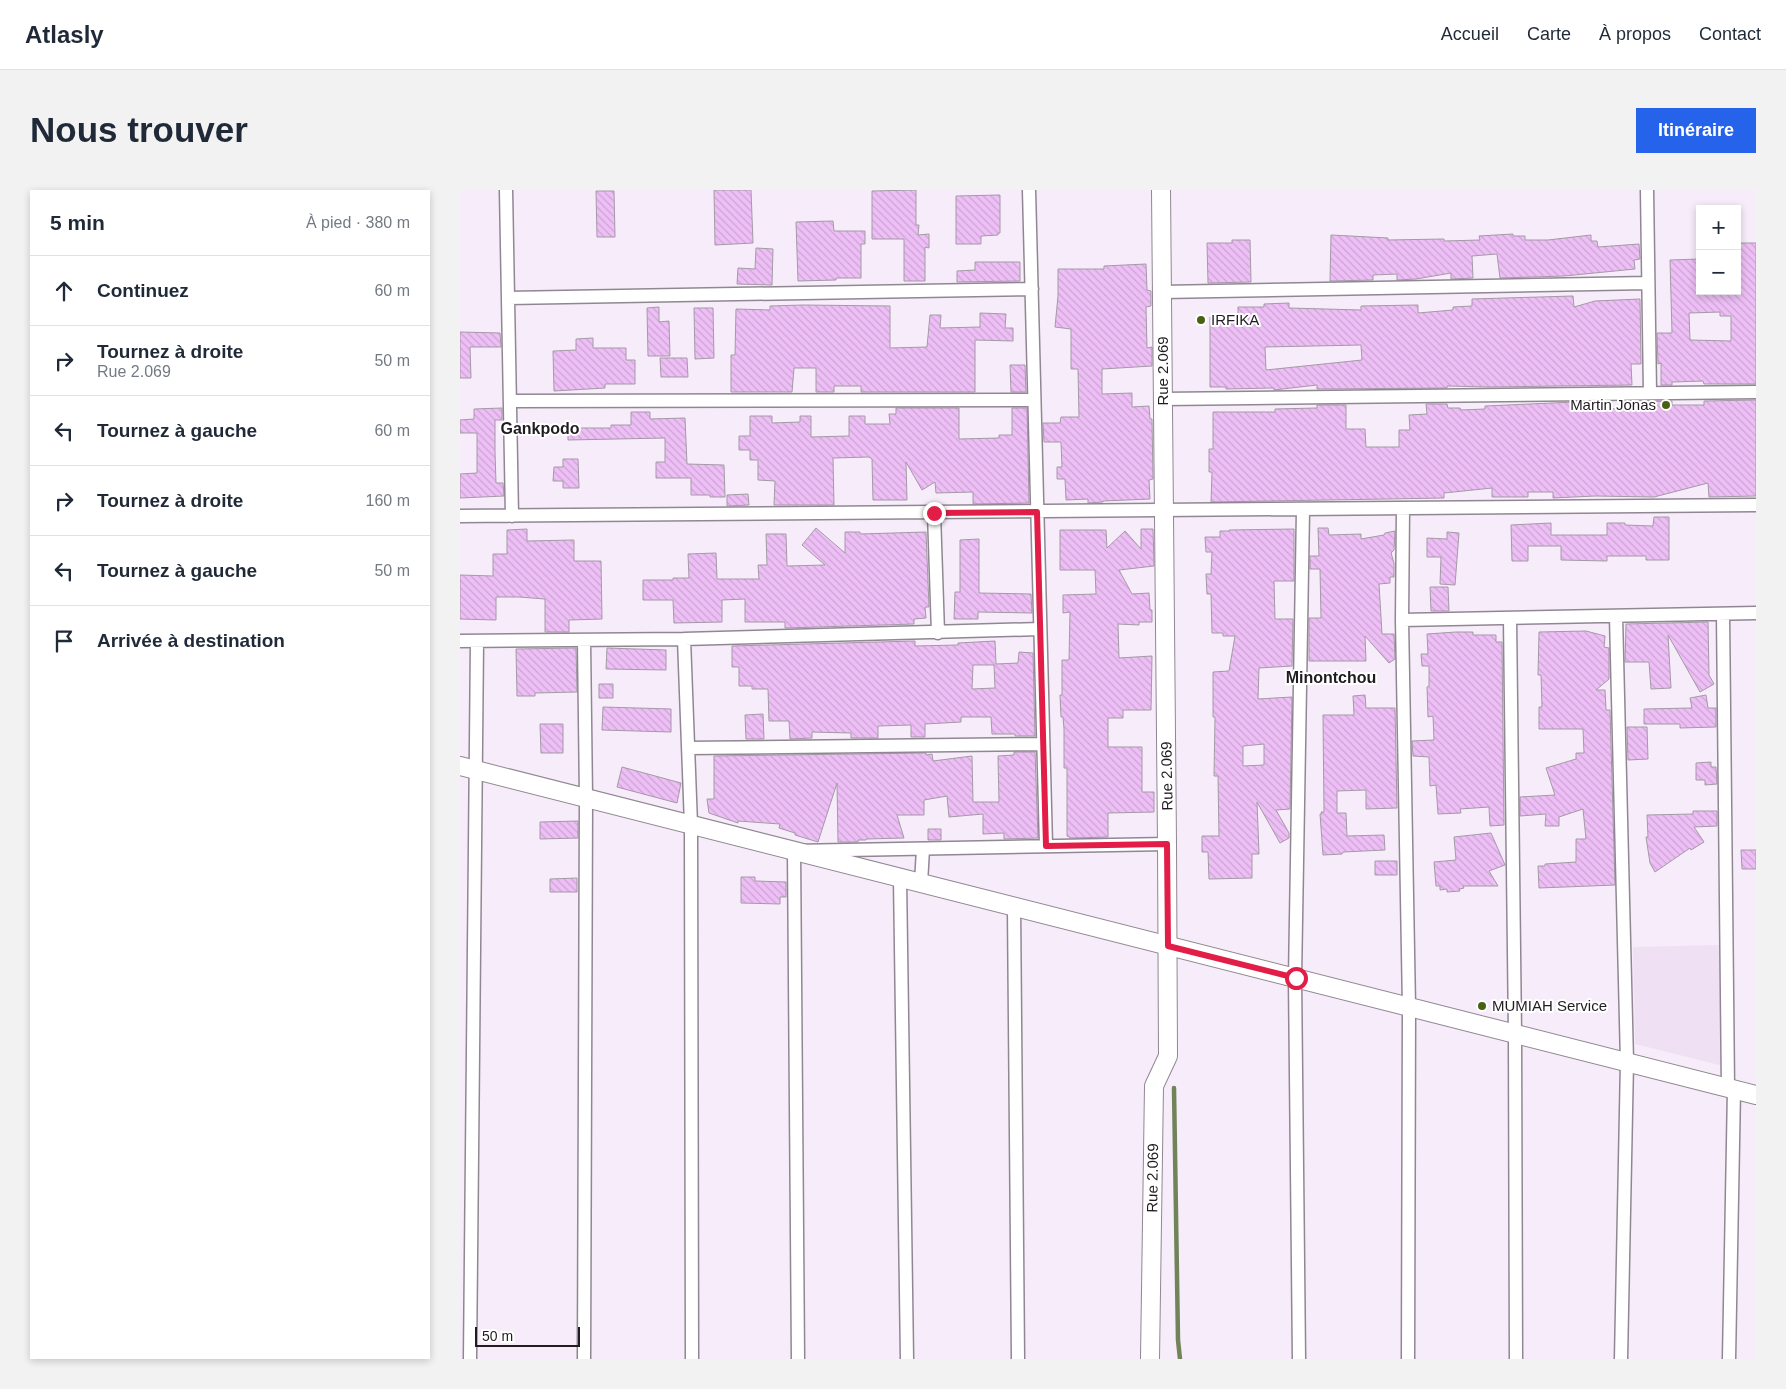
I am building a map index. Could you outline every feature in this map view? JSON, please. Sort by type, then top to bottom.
[{"type":"street","points":[[506,190],[512,516]]},
{"type":"street","points":[[1029,190],[1046,846]]},
{"type":"street","name":"Rue 2.069","points":[[1150,1359],[1154,1086],[1168,1056],[1161,190]]},
{"type":"street","points":[[1647,190],[1650,393]]},
{"type":"street","points":[[1162,292],[1648,284]]},
{"type":"street","points":[[508,298],[1032,289]]},
{"type":"street","points":[[1163,399],[1756,392]]},
{"type":"street","points":[[510,401],[1034,400]]},
{"type":"street","points":[[460,516],[1756,505]]},
{"type":"street","points":[[1403,509],[1402,620],[1409,1007],[1408,1359]]},
{"type":"street","points":[[1299,1359],[1296,978],[1304,510]]},
{"type":"street","points":[[934,513],[938,633]]},
{"type":"street","points":[[1402,620],[1756,613]]},
{"type":"street","points":[[1723,614],[1731,1088],[1729,1359]]},
{"type":"street","points":[[1616,616],[1627,1062],[1621,1359]]},
{"type":"street","points":[[1510,618],[1515,1034],[1516,1359]]},
{"type":"street","points":[[460,642],[684,640],[1040,629]]},
{"type":"street","points":[[684,640],[691,825],[692,1359]]},
{"type":"street","points":[[584,641],[586,798],[584,1359]]},
{"type":"street","points":[[470,1359],[468,768],[477,642]]},
{"type":"street","points":[[688,748],[1043,744]]},
{"type":"street","points":[[468,768],[1756,1095]]},
{"type":"street","points":[[794,851],[1167,844]]},
{"type":"street","points":[[920,883],[923,849]]},
{"type":"street","points":[[794,851],[798,1359]]},
{"type":"street","points":[[900,878],[907,1359]]},
{"type":"street","points":[[1014,907],[1018,1359]]},
{"type":"shaded area","points":[[1720,945],[1723,1066],[1635,1044],[1633,947]]},
{"type":"building","points":[[714,190],[751,190],[753,243],[715,245]]},
{"type":"building","points":[[916,190],[916,225],[919,225],[918,235],[929,234],[929,248],[925,247],[925,281],[904,281],[904,239],[872,239],[872,191]]},
{"type":"building","points":[[596,191],[614,191],[615,237],[597,237]]},
{"type":"building","points":[[1000,195],[1000,233],[998,235],[981,236],[981,244],[956,244],[956,196]]},
{"type":"building","points":[[833,221],[834,231],[865,231],[865,244],[861,244],[861,278],[798,281],[796,222]]},
{"type":"building","points":[[1513,234],[1513,236],[1525,236],[1525,240],[1548,240],[1591,235],[1591,241],[1597,241],[1598,247],[1639,244],[1640,259],[1634,260],[1635,269],[1564,276],[1500,278],[1497,254],[1472,256],[1473,278],[1451,279],[1451,273],[1397,280],[1397,274],[1373,275],[1373,280],[1330,281],[1331,235],[1388,238],[1388,240],[1444,239],[1444,241],[1480,240],[1479,236]]},
{"type":"building","points":[[1232,240],[1250,240],[1251,282],[1208,283],[1207,243],[1232,243]]},
{"type":"building","points":[[1741,243],[1756,243],[1756,384],[1704,384],[1703,381],[1672,382],[1672,385],[1661,385],[1661,363],[1658,364],[1657,333],[1672,333],[1670,260],[1696,259],[1696,295],[1741,295]],"holes":[[[1720,312],[1720,316],[1731,316],[1731,341],[1690,340],[1689,313]]]},
{"type":"building","points":[[756,248],[773,249],[772,285],[737,284],[738,268],[755,269]]},
{"type":"building","points":[[975,262],[1020,262],[1020,281],[957,282],[957,271],[975,270]]},
{"type":"building","points":[[1146,264],[1147,290],[1151,291],[1151,306],[1146,307],[1147,348],[1152,347],[1152,366],[1102,369],[1102,394],[1132,393],[1132,407],[1149,406],[1150,419],[1152,419],[1153,479],[1149,480],[1150,499],[1088,503],[1088,499],[1066,500],[1065,479],[1057,479],[1057,467],[1062,467],[1061,442],[1044,442],[1043,423],[1060,423],[1061,417],[1079,417],[1078,369],[1071,369],[1071,329],[1055,327],[1058,269],[1104,269],[1104,266]]},
{"type":"building","points":[[1573,296],[1574,307],[1595,301],[1640,299],[1641,364],[1631,364],[1632,385],[1317,389],[1317,385],[1274,390],[1274,388],[1226,389],[1226,387],[1210,387],[1210,317],[1238,318],[1238,307],[1264,307],[1264,304],[1289,303],[1289,308],[1361,310],[1361,306],[1418,305],[1418,313],[1453,310],[1453,307],[1472,306],[1472,299]],"holes":[[[1361,345],[1362,360],[1266,370],[1265,347]]]},
{"type":"building","points":[[770,306],[890,306],[890,348],[927,347],[930,315],[941,315],[940,328],[980,327],[980,313],[1006,314],[1005,328],[1013,328],[1013,341],[975,340],[975,392],[861,392],[861,386],[834,386],[834,392],[816,392],[816,368],[794,368],[792,392],[731,392],[731,355],[735,355],[736,309],[770,310]]},
{"type":"building","points":[[659,307],[659,322],[669,321],[670,356],[648,356],[647,308]]},
{"type":"building","points":[[694,308],[713,308],[714,358],[695,359]]},
{"type":"building","points":[[460,332],[500,333],[501,347],[470,347],[471,378],[460,378]]},
{"type":"building","points":[[593,338],[593,348],[626,348],[626,360],[635,360],[635,384],[605,384],[605,388],[554,391],[553,351],[576,350],[576,339]]},
{"type":"building","points":[[660,358],[687,358],[688,377],[661,377]]},
{"type":"building","points":[[1010,365],[1025,365],[1026,392],[1011,392]]},
{"type":"building","points":[[1756,400],[1756,496],[1709,497],[1708,483],[1654,497],[1595,496],[1553,498],[1553,492],[1528,492],[1528,497],[1492,497],[1492,488],[1444,493],[1444,498],[1211,502],[1212,472],[1209,472],[1209,449],[1213,449],[1213,412],[1275,412],[1275,409],[1317,408],[1317,405],[1346,405],[1346,429],[1365,429],[1366,447],[1399,447],[1399,430],[1410,430],[1409,415],[1427,414],[1426,404],[1447,404],[1448,408],[1460,408],[1461,410],[1485,409],[1485,406],[1575,402],[1575,410],[1635,408],[1635,402],[1672,401],[1672,405],[1704,405],[1704,401]]},
{"type":"building","points":[[502,408],[502,420],[495,420],[495,452],[496,483],[503,483],[504,496],[460,498],[460,474],[477,473],[477,433],[460,433],[460,420],[474,419],[474,409]]},
{"type":"building","points":[[896,408],[959,408],[959,439],[999,438],[999,435],[1012,435],[1012,408],[1027,408],[1029,503],[973,504],[973,492],[936,493],[935,482],[922,490],[906,462],[907,500],[873,500],[872,459],[869,457],[833,458],[834,505],[774,505],[775,481],[758,480],[758,460],[750,460],[750,450],[739,450],[739,436],[750,436],[750,416],[772,416],[772,423],[800,422],[800,416],[811,416],[811,437],[849,436],[849,416],[865,416],[865,424],[890,424],[889,414],[896,414]]},
{"type":"building","points":[[631,412],[650,412],[650,419],[685,418],[687,464],[724,465],[725,497],[691,495],[691,478],[656,478],[656,462],[665,462],[665,438],[568,440],[568,428],[611,428],[611,425],[631,425]]},
{"type":"building","points":[[563,459],[578,459],[579,488],[563,488],[563,481],[553,481],[554,467],[563,467]]},
{"type":"building","points":[[748,494],[749,505],[727,506],[727,495]]},
{"type":"building","points":[[1654,517],[1669,517],[1669,560],[1646,560],[1646,556],[1607,556],[1607,561],[1561,560],[1561,546],[1528,546],[1528,561],[1512,561],[1511,525],[1551,523],[1551,535],[1607,535],[1607,523],[1653,526]]},
{"type":"building","points":[[816,528],[845,553],[845,532],[860,532],[860,534],[926,532],[929,607],[925,607],[926,618],[914,619],[914,624],[785,628],[785,622],[745,622],[745,599],[722,600],[722,622],[674,623],[673,600],[643,600],[643,580],[689,578],[688,554],[716,553],[717,579],[759,579],[758,565],[767,565],[766,534],[786,534],[787,566],[825,565],[802,545]]},
{"type":"building","points":[[1318,528],[1328,528],[1329,535],[1361,534],[1361,539],[1395,531],[1394,550],[1391,553],[1394,563],[1394,577],[1390,577],[1390,583],[1379,584],[1382,634],[1394,634],[1395,659],[1389,663],[1365,636],[1366,661],[1309,661],[1309,618],[1321,618],[1320,569],[1310,569],[1310,556],[1319,556]]},
{"type":"building","points":[[527,529],[527,541],[574,540],[574,561],[601,561],[602,619],[569,620],[569,632],[545,632],[545,599],[496,597],[496,620],[460,619],[460,575],[493,576],[493,554],[507,554],[507,530]]},
{"type":"building","points":[[1141,529],[1153,529],[1154,566],[1119,570],[1132,594],[1149,593],[1152,622],[1139,622],[1139,625],[1118,624],[1119,658],[1152,656],[1151,710],[1123,710],[1123,718],[1108,718],[1108,747],[1142,747],[1142,792],[1154,792],[1154,812],[1108,813],[1108,837],[1071,838],[1067,836],[1067,768],[1064,768],[1064,729],[1063,717],[1061,717],[1060,695],[1062,695],[1062,660],[1069,660],[1070,612],[1063,613],[1063,595],[1096,594],[1095,570],[1060,570],[1060,530],[1106,530],[1107,548],[1125,531],[1141,549]]},
{"type":"building","points":[[1294,529],[1294,581],[1274,581],[1275,619],[1293,619],[1292,666],[1259,668],[1258,699],[1292,697],[1290,809],[1276,810],[1289,833],[1289,838],[1280,843],[1257,802],[1259,854],[1252,854],[1252,878],[1209,879],[1208,852],[1202,852],[1202,836],[1219,836],[1218,776],[1214,776],[1215,717],[1213,717],[1213,672],[1229,671],[1235,636],[1223,636],[1223,633],[1212,633],[1211,594],[1207,594],[1206,574],[1211,574],[1212,552],[1206,552],[1205,537],[1220,537],[1220,531]],"holes":[[[1264,744],[1264,765],[1243,766],[1243,746]]]},
{"type":"building","points":[[1447,532],[1459,533],[1455,585],[1440,584],[1441,557],[1427,557],[1427,538],[1447,539]]},
{"type":"building","points":[[979,539],[979,593],[1031,594],[1032,613],[978,612],[978,619],[954,619],[955,592],[960,592],[960,540]]},
{"type":"building","points":[[1430,587],[1448,587],[1449,611],[1431,611]]},
{"type":"building","points":[[1708,622],[1709,675],[1714,684],[1700,692],[1668,635],[1671,688],[1651,689],[1649,662],[1625,662],[1626,624]]},
{"type":"building","points":[[1586,631],[1605,636],[1604,647],[1609,648],[1609,679],[1596,690],[1605,690],[1606,710],[1610,710],[1615,885],[1539,888],[1538,866],[1576,862],[1576,839],[1586,839],[1583,809],[1559,817],[1559,826],[1545,826],[1546,814],[1520,816],[1520,797],[1555,795],[1546,768],[1576,759],[1576,753],[1584,753],[1583,729],[1539,729],[1539,707],[1542,707],[1541,675],[1538,675],[1539,632]]},
{"type":"building","points":[[1473,632],[1473,635],[1496,635],[1496,642],[1502,642],[1504,825],[1490,826],[1489,807],[1460,809],[1461,813],[1438,814],[1436,785],[1430,786],[1429,757],[1413,756],[1412,741],[1434,740],[1433,716],[1428,717],[1427,687],[1429,686],[1429,666],[1422,666],[1421,654],[1428,654],[1427,634]]},
{"type":"building","points":[[915,641],[915,646],[958,645],[958,643],[995,641],[996,664],[1018,663],[1019,652],[1033,653],[1035,736],[992,734],[991,717],[961,717],[961,722],[925,724],[925,737],[911,737],[911,725],[878,726],[878,738],[851,738],[851,733],[812,732],[812,738],[790,739],[789,721],[769,721],[768,689],[752,689],[752,686],[739,686],[739,667],[732,667],[732,646]],"holes":[[[973,665],[994,665],[995,688],[972,689]]]},
{"type":"building","points":[[576,648],[577,692],[535,693],[535,696],[517,696],[516,649]]},
{"type":"building","points":[[607,648],[666,650],[666,670],[606,669]]},
{"type":"building","points":[[599,684],[613,684],[613,698],[599,698]]},
{"type":"building","points":[[1365,695],[1366,708],[1395,708],[1397,808],[1366,809],[1366,790],[1337,791],[1337,813],[1346,813],[1347,836],[1384,835],[1385,850],[1323,855],[1320,814],[1324,812],[1323,715],[1354,715],[1353,696]]},
{"type":"building","points":[[1706,695],[1708,708],[1716,708],[1716,727],[1680,728],[1680,724],[1644,724],[1644,709],[1692,708],[1690,698]]},
{"type":"building","points":[[603,707],[671,709],[671,732],[602,730]]},
{"type":"building","points":[[763,714],[764,739],[746,739],[745,715]]},
{"type":"building","points":[[540,724],[563,724],[563,753],[541,753]]},
{"type":"building","points":[[1627,727],[1647,727],[1648,759],[1628,760]]},
{"type":"building","points":[[1014,752],[1035,752],[1038,838],[1004,839],[1004,833],[983,834],[983,814],[949,817],[947,796],[924,800],[924,815],[897,815],[904,838],[838,842],[837,783],[818,842],[779,828],[780,824],[738,821],[738,823],[709,813],[707,799],[714,799],[714,756],[926,753],[926,755],[932,754],[933,761],[972,756],[973,802],[999,802],[998,756],[1014,755]]},
{"type":"building","points":[[1711,762],[1711,767],[1716,767],[1717,784],[1705,785],[1705,780],[1696,780],[1696,763]]},
{"type":"building","points":[[622,767],[681,783],[677,803],[617,787]]},
{"type":"building","points":[[1693,811],[1717,811],[1717,826],[1694,827],[1704,842],[1691,850],[1690,848],[1655,872],[1650,863],[1646,837],[1648,837],[1647,815],[1693,814]]},
{"type":"building","points":[[578,821],[578,838],[540,839],[540,822]]},
{"type":"building","points":[[928,829],[941,829],[941,840],[928,840]]},
{"type":"building","points":[[1491,833],[1505,865],[1489,871],[1498,886],[1463,886],[1464,888],[1459,889],[1460,891],[1447,892],[1447,889],[1440,890],[1440,886],[1436,886],[1434,862],[1456,860],[1454,837]]},
{"type":"building","points":[[1741,850],[1756,850],[1756,869],[1742,869]]},
{"type":"building","points":[[1375,861],[1397,861],[1397,875],[1375,875]]},
{"type":"building","points":[[741,877],[755,877],[755,881],[786,882],[786,897],[780,897],[780,904],[741,903]]},
{"type":"building","points":[[577,878],[577,892],[550,892],[550,879]]},
{"type":"waterway","points":[[1174,1088],[1178,1340],[1180,1359]]},
{"type":"place","name":"IRFIKA","points":[[1201,320]]},
{"type":"place","name":"Martin Jonas","points":[[1666,405]]},
{"type":"place","name":"MUMIAH Service","points":[[1482,1006]]},
{"type":"district","name":"Gankpodo","points":[[540,428]]},
{"type":"district","name":"Minontchou","points":[[1331,677]]},
{"type":"route","points":[[934,513],[1037,512],[1046,846],[1167,844],[1168,946],[1296,978]]}]
